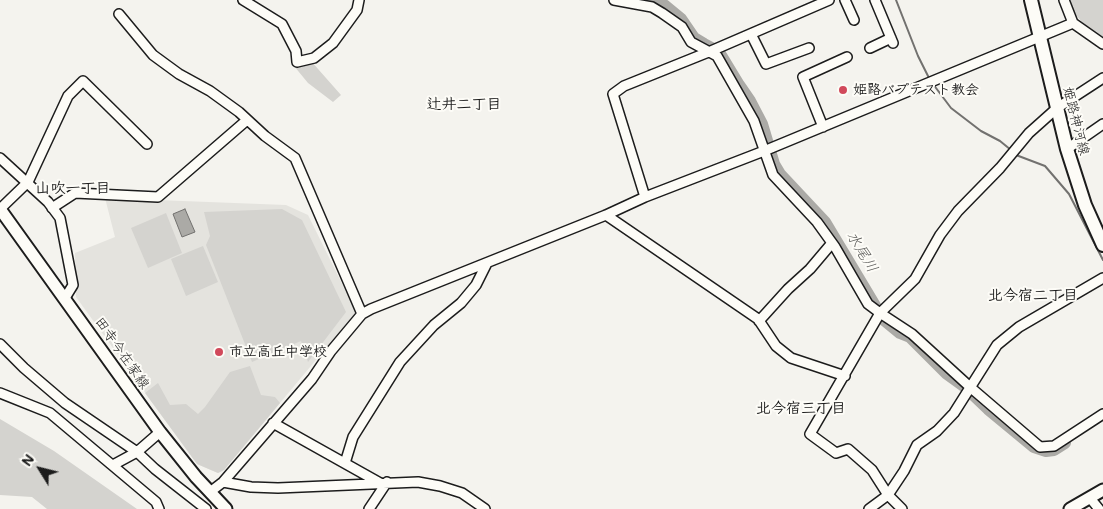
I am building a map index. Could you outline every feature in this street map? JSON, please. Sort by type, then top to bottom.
[{"type":"main road","name":"姫路神河線","points":[[1031,0],[1067,149],[1085,205],[1103,245]]},
{"type":"main road","name":"田寺今在家線","points":[[0,209],[160,432],[226,509]]},
{"type":"main road","points":[[1070,509],[1103,490]]},
{"type":"street","points":[[243,0],[282,24],[296,51],[297,62],[314,58],[333,43],[357,10],[359,0]]},
{"type":"street","points":[[614,0],[652,4],[682,27],[692,42],[717,56],[754,121],[773,175],[817,222],[832,243],[868,304],[912,334],[968,391],[1040,447],[1054,446],[1103,414]]},
{"type":"street","points":[[645,197],[613,94],[624,86],[711,52],[828,0]]},
{"type":"street","points":[[845,0],[854,20]]},
{"type":"street","points":[[870,48],[892,41],[875,0]]},
{"type":"street","points":[[1064,0],[1073,22],[1103,44]]},
{"type":"street","points":[[802,1],[804,11]]},
{"type":"street","points":[[119,14],[153,55],[239,112],[295,158],[362,314]]},
{"type":"street","points":[[210,492],[223,482],[312,379],[331,351],[362,314],[606,215],[645,197],[764,151],[1040,38],[1073,22]]},
{"type":"street","points":[[751,34],[766,64],[809,48]]},
{"type":"street","points":[[823,127],[803,77],[847,57]]},
{"type":"street","points":[[902,509],[888,495],[872,470],[848,449],[836,453],[810,434],[880,313],[915,279],[940,234],[958,211],[1000,168],[1029,133],[1057,108],[1103,78]]},
{"type":"street","points":[[0,209],[28,182],[68,96],[83,81],[147,144]]},
{"type":"street","points":[[52,208],[75,193],[158,197],[248,120]]},
{"type":"street","points":[[1067,149],[1103,124]]},
{"type":"street","points":[[0,158],[28,182],[60,218],[73,285],[65,298]]},
{"type":"street","points":[[606,215],[759,321],[776,346],[791,358],[845,376]]},
{"type":"street","points":[[759,321],[810,269],[832,243]]},
{"type":"street","points":[[345,463],[353,437],[400,362],[434,325],[461,303],[476,285],[487,263]]},
{"type":"street","points":[[869,509],[888,495],[917,445],[937,431],[954,413],[997,345],[1019,327],[1103,278]]},
{"type":"street","points":[[0,344],[65,404],[136,452],[154,469],[206,509]]},
{"type":"street","points":[[0,393],[50,413],[156,502],[159,509]]},
{"type":"street","points":[[273,423],[384,483]]},
{"type":"street","points":[[113,465],[136,452],[160,432]]},
{"type":"street","points":[[223,482],[251,487],[278,488],[418,482],[462,493],[485,509]]},
{"type":"street","points":[[369,509],[384,483]]},
{"type":"street","points":[[1090,498],[1099,509]]},
{"type":"shaded area","points":[[1069,0],[1103,0],[1103,40],[1087,28],[1076,15]]},
{"type":"shaded area","points":[[311,61],[341,95],[333,102],[308,83],[294,66]]},
{"type":"shaded area","name":"市立高丘中学校","points":[[105,198],[286,205],[308,215],[356,312],[224,470],[218,473],[197,464],[76,297],[75,253],[115,237]]},
{"type":"shaded area","points":[[185,209],[195,232],[182,237],[173,214]]},
{"type":"shaded area","points":[[282,209],[302,220],[346,312],[308,362],[301,341],[252,362],[206,245],[210,236],[204,212]]},
{"type":"shaded area","points":[[166,213],[182,253],[148,268],[131,228]]},
{"type":"shaded area","points":[[203,246],[218,282],[186,296],[171,259]]},
{"type":"shaded area","points":[[250,366],[261,395],[275,397],[280,403],[224,470],[218,473],[197,464],[145,393],[158,383],[170,405],[186,404],[198,414],[230,372]]},
{"type":"shaded area","points":[[0,419],[54,451],[137,509],[47,509],[32,497],[0,495]]},
{"type":"waterway","name":"水尾川","points":[[641,0],[664,5],[681,19],[694,38],[719,52],[762,124],[774,164],[780,174],[825,222],[883,319],[900,333],[910,337],[947,374],[965,387],[988,409],[1034,447],[1046,451],[1054,450],[1065,443]]},
{"type":"waterway","points":[[896,0],[918,56],[929,78]]},
{"type":"waterway","points":[[933,84],[951,108],[981,131],[1000,141],[1011,150]]},
{"type":"waterway","points":[[1016,155],[1045,166],[1069,194],[1103,260]]},
{"type":"place","name":"姫路バプテスト教会","points":[[843,90]]},
{"type":"place","name":"市立高丘中学校","points":[[219,352]]},
{"type":"district","name":"辻井二丁目","points":[[464,104]]},
{"type":"district","name":"山吹一丁目","points":[[73,188]]},
{"type":"district","name":"北今宿二丁目","points":[[1033,295]]},
{"type":"district","name":"北今宿三丁目","points":[[801,408]]}]
